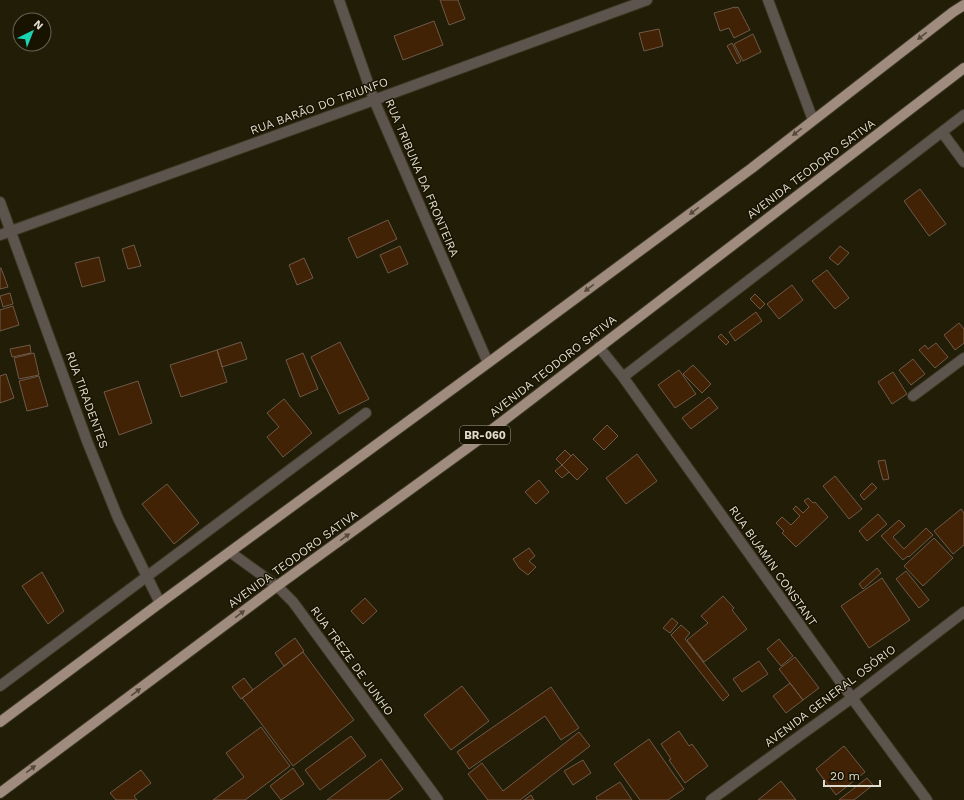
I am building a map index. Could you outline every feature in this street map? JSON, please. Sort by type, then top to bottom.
[{"type":"main road","points":[[0,722],[160,602],[488,364],[752,168],[812,120],[964,5]]},
{"type":"main road","points":[[953,12],[964,14]]},
{"type":"main road","name":"AVENIDA TEODORO SATIVA","points":[[0,793],[277,586],[477,441],[599,346],[964,68]]},
{"type":"street","name":"RUA TRIBUNA DA FRONTEIRA","points":[[339,0],[374,100],[488,364]]},
{"type":"street","name":"RUA BARÃO DO TRIUNFO","points":[[0,235],[647,0]]},
{"type":"street","points":[[768,0],[812,120]]},
{"type":"street","points":[[623,377],[964,116]]},
{"type":"street","points":[[942,132],[964,162]]},
{"type":"street","name":"RUA TIRADENTES","points":[[0,202],[87,441],[118,518],[160,602]]},
{"type":"street","name":"RUA BIJAMIN CONSTANT","points":[[599,346],[623,377],[852,698],[927,800]]},
{"type":"street","points":[[913,396],[964,358]]},
{"type":"street","points":[[0,686],[366,413]]},
{"type":"street","name":"RUA TREZE DE JUNHO","points":[[230,552],[277,586],[293,602],[438,800]]},
{"type":"street","name":"AVENIDA GENERAL OSÓRIO","points":[[711,800],[852,698],[964,612]]},
{"type":"building","points":[[440,0],[458,0],[465,19],[449,25]]},
{"type":"building","points":[[738,7],[750,30],[734,38],[729,28],[720,31],[714,13]]},
{"type":"building","points":[[434,21],[443,45],[403,60],[394,36]]},
{"type":"building","points":[[659,29],[663,46],[644,51],[639,33]]},
{"type":"building","points":[[753,34],[761,52],[743,61],[734,44]]},
{"type":"building","points":[[732,43],[741,61],[737,64],[727,46]]},
{"type":"building","points":[[920,189],[946,224],[929,236],[904,201]]},
{"type":"building","points":[[388,220],[397,239],[357,258],[348,238]]},
{"type":"building","points":[[134,245],[141,266],[128,269],[122,249]]},
{"type":"building","points":[[400,246],[408,264],[388,273],[380,255]]},
{"type":"building","points":[[840,246],[849,253],[838,265],[829,258]]},
{"type":"building","points":[[99,257],[105,281],[82,287],[75,263]]},
{"type":"building","points":[[304,258],[313,278],[297,285],[289,265]]},
{"type":"building","points":[[0,268],[8,287],[0,289]]},
{"type":"building","points":[[827,270],[849,298],[835,309],[812,281]]},
{"type":"building","points":[[792,285],[803,300],[779,319],[767,304]]},
{"type":"building","points":[[10,293],[13,304],[3,307],[0,296]]},
{"type":"building","points":[[755,294],[765,304],[760,309],[750,299]]},
{"type":"building","points":[[13,306],[19,325],[0,331],[0,310]]},
{"type":"building","points":[[756,312],[762,321],[735,341],[729,332]]},
{"type":"building","points":[[959,323],[964,329],[964,343],[955,350],[944,335]]},
{"type":"building","points":[[721,334],[729,342],[726,345],[718,337]]},
{"type":"building","points":[[241,342],[247,359],[222,367],[217,350]]},
{"type":"building","points":[[340,342],[369,399],[339,414],[311,357]]},
{"type":"building","points":[[936,343],[948,357],[935,368],[919,350],[925,345],[928,349]]},
{"type":"building","points":[[30,345],[31,353],[12,357],[10,349]]},
{"type":"building","points":[[217,350],[227,382],[181,397],[170,365]]},
{"type":"building","points":[[34,353],[39,375],[19,379],[14,358]]},
{"type":"building","points":[[303,353],[318,389],[300,397],[286,360]]},
{"type":"building","points":[[913,359],[925,374],[911,385],[899,370]]},
{"type":"building","points":[[693,365],[711,384],[702,393],[683,374]]},
{"type":"building","points":[[679,370],[696,394],[675,408],[658,385]]},
{"type":"building","points":[[893,372],[907,394],[892,404],[878,382]]},
{"type":"building","points":[[6,374],[14,398],[0,403],[0,376]]},
{"type":"building","points":[[39,376],[48,406],[27,411],[19,381]]},
{"type":"building","points":[[138,381],[152,423],[119,435],[104,392]]},
{"type":"building","points":[[709,397],[718,408],[691,429],[682,418]]},
{"type":"building","points":[[284,399],[312,433],[283,457],[267,437],[279,427],[267,413]]},
{"type":"building","points":[[607,425],[618,436],[604,450],[593,439]]},
{"type":"building","points":[[565,450],[571,456],[562,465],[556,459]]},
{"type":"building","points":[[573,454],[588,469],[577,480],[562,465]]},
{"type":"building","points":[[637,454],[657,481],[626,504],[606,478]]},
{"type":"building","points":[[885,460],[889,479],[883,480],[878,461]]},
{"type":"building","points":[[562,465],[569,472],[562,478],[555,471]]},
{"type":"building","points":[[835,476],[862,509],[849,519],[823,486]]},
{"type":"building","points":[[539,480],[549,492],[536,504],[525,492]]},
{"type":"building","points":[[872,483],[877,488],[864,500],[860,495]]},
{"type":"building","points":[[167,484],[199,523],[174,544],[142,504]]},
{"type":"building","points":[[808,498],[813,503],[815,502],[828,517],[796,547],[782,533],[784,531],[776,523],[782,517],[791,525],[800,516],[793,509],[796,506],[803,513],[809,507],[804,501]]},
{"type":"building","points":[[961,509],[964,513],[964,545],[953,554],[934,531]]},
{"type":"building","points":[[878,514],[887,524],[867,541],[859,531]]},
{"type":"building","points":[[899,520],[905,526],[893,537],[904,549],[926,528],[933,535],[909,557],[908,556],[903,560],[881,536]]},
{"type":"building","points":[[934,538],[953,558],[923,586],[904,566]]},
{"type":"building","points":[[529,548],[535,556],[529,561],[536,567],[528,575],[519,568],[513,559]]},
{"type":"building","points":[[877,568],[881,573],[863,589],[859,584]]},
{"type":"building","points":[[906,571],[929,600],[919,608],[896,579]]},
{"type":"building","points":[[42,572],[64,611],[48,624],[22,586]]},
{"type":"building","points":[[882,578],[910,620],[869,648],[841,606]]},
{"type":"building","points":[[723,596],[734,608],[732,610],[747,629],[704,662],[687,640],[708,623],[701,616]]},
{"type":"building","points":[[365,598],[377,611],[363,624],[351,611]]},
{"type":"building","points":[[672,618],[678,623],[670,633],[663,628]]},
{"type":"building","points":[[681,625],[690,633],[685,639],[729,695],[723,701],[671,635]]},
{"type":"building","points":[[295,638],[304,651],[284,666],[275,653]]},
{"type":"building","points":[[779,639],[793,656],[781,666],[767,649]]},
{"type":"building","points":[[303,652],[354,720],[293,766],[242,698]]},
{"type":"building","points":[[795,657],[819,688],[803,700],[779,669]]},
{"type":"building","points":[[759,661],[768,674],[742,692],[733,679]]},
{"type":"building","points":[[244,678],[253,690],[241,699],[232,687]]},
{"type":"building","points":[[790,683],[803,700],[786,713],[773,696]]},
{"type":"building","points":[[462,686],[489,721],[451,750],[424,715]]},
{"type":"building","points":[[551,687],[579,728],[561,740],[545,716],[469,769],[457,752]]},
{"type":"building","points":[[261,727],[290,766],[245,800],[213,800],[244,777],[226,753]]},
{"type":"building","points":[[679,731],[689,746],[692,744],[708,766],[685,783],[669,760],[671,759],[661,744]]},
{"type":"building","points":[[579,732],[590,746],[520,800],[488,800],[468,774],[482,763],[503,791]]},
{"type":"building","points":[[351,736],[366,756],[320,790],[305,770]]},
{"type":"building","points":[[649,739],[684,789],[668,800],[640,800],[614,764]]},
{"type":"building","points":[[844,746],[865,772],[836,795],[816,769]]},
{"type":"building","points":[[381,759],[403,789],[388,800],[327,800]]},
{"type":"building","points":[[583,760],[591,773],[573,785],[564,771]]},
{"type":"building","points":[[293,768],[304,784],[281,800],[270,786]]},
{"type":"building","points":[[141,770],[151,783],[134,796],[137,800],[116,800],[110,793]]},
{"type":"building","points":[[867,778],[873,785],[854,800],[839,800]]},
{"type":"building","points":[[781,781],[796,800],[758,800]]},
{"type":"building","points":[[620,782],[632,800],[597,800],[596,797]]},
{"type":"building","points":[[531,795],[534,800],[524,800]]}]
